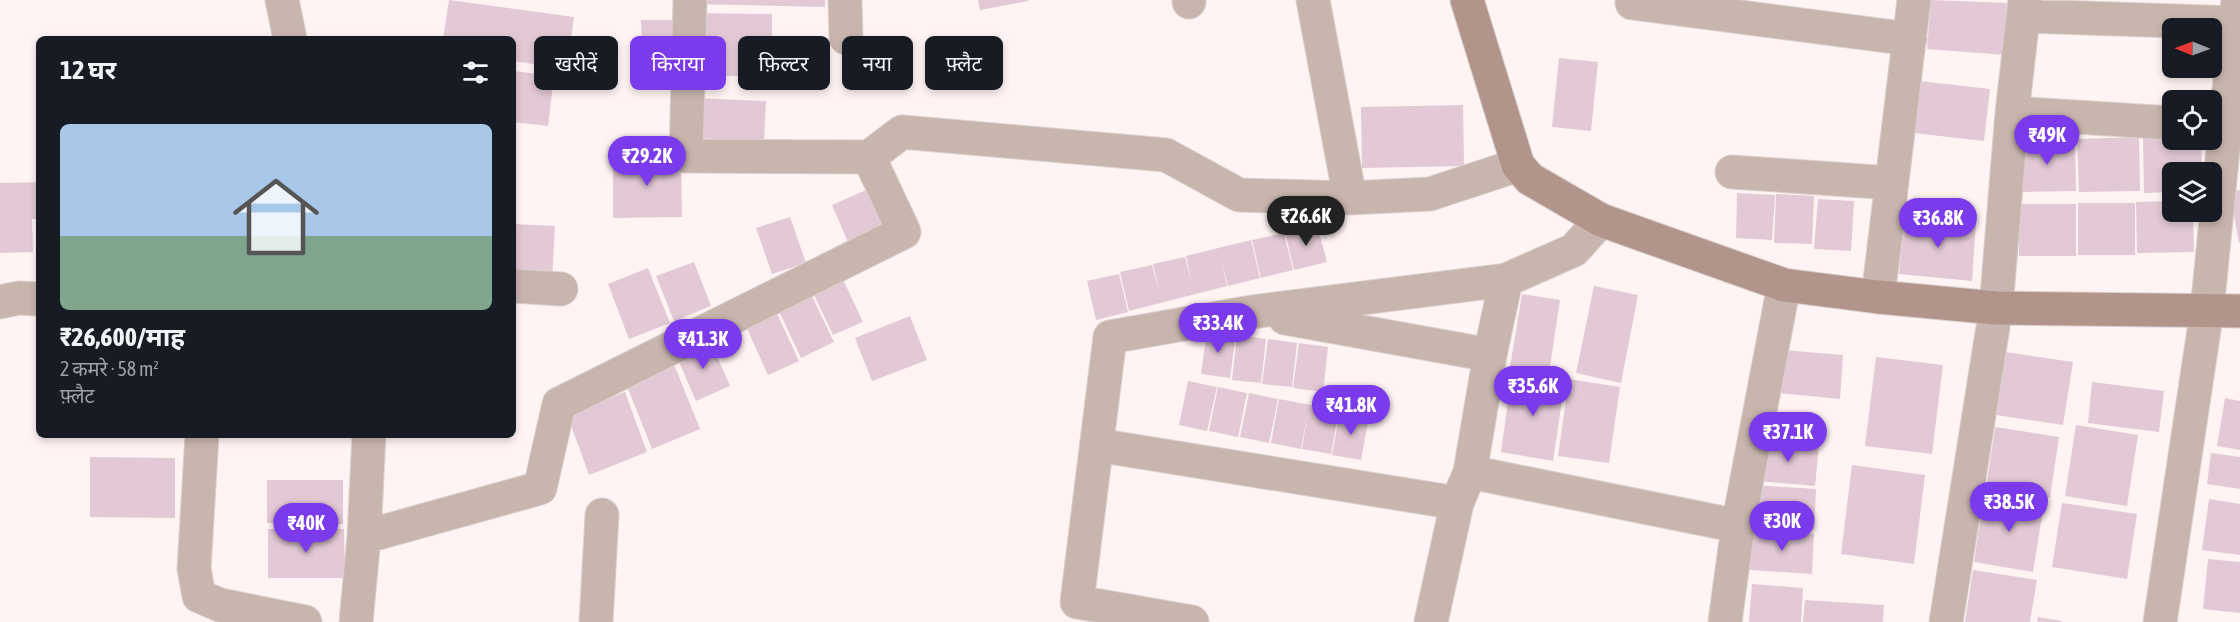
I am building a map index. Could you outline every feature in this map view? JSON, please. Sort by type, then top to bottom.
[{"type":"street","points":[[282,0],[289,36]]},
{"type":"street","points":[[690,0],[686,156],[869,157],[902,132],[1166,155],[1239,195],[1350,198],[1430,194],[1518,165]]},
{"type":"street","points":[[844,0],[846,36]]},
{"type":"street","points":[[1313,0],[1350,198]]},
{"type":"street","points":[[1467,0],[1518,165],[1530,179],[1601,220],[1784,285],[1996,308],[2240,310]]},
{"type":"street","points":[[1878,297],[1914,0]]},
{"type":"street","points":[[1632,3],[1910,39]]},
{"type":"street","points":[[1946,622],[1996,308],[2012,113],[2024,8],[2237,11],[2236,59],[2222,111]]},
{"type":"street","points":[[2012,113],[2162,122]]},
{"type":"street","points":[[2160,622],[2207,310],[2217,150]]},
{"type":"street","points":[[364,537],[540,489],[559,404],[904,232],[869,157]]},
{"type":"street","points":[[1732,172],[1892,183]]},
{"type":"street","points":[[1192,622],[1077,602],[1110,337],[1252,312],[1506,280],[1574,250],[1601,220]]},
{"type":"street","points":[[1431,622],[1458,503],[1470,472],[1490,355],[1506,280]]},
{"type":"street","points":[[1725,622],[1738,526],[1784,285]]},
{"type":"street","points":[[516,286],[561,290]]},
{"type":"street","points":[[0,302],[20,298],[36,299]]},
{"type":"street","points":[[1252,312],[1490,355]]},
{"type":"street","points":[[202,438],[194,569],[199,596],[219,605],[305,622]]},
{"type":"street","points":[[356,622],[364,537],[369,438]]},
{"type":"street","points":[[1097,445],[1458,503]]},
{"type":"street","points":[[1470,472],[1738,526]]},
{"type":"street","points":[[596,622],[602,515]]},
{"type":"building","points":[[449,0],[574,17],[571,36],[534,36],[534,64],[516,61],[516,36],[443,36]]},
{"type":"building","points":[[695,0],[825,0],[825,7],[695,4]]},
{"type":"building","points":[[978,0],[1028,0],[1028,1],[980,10]]},
{"type":"building","points":[[1931,0],[2008,3],[2005,55],[1927,49]]},
{"type":"building","points":[[695,13],[772,14],[772,36],[738,36],[738,76],[726,76],[726,36],[695,36]]},
{"type":"building","points":[[641,20],[678,20],[678,36],[641,36]]},
{"type":"building","points":[[1559,58],[1598,62],[1591,131],[1552,127]]},
{"type":"building","points":[[516,71],[534,74],[534,90],[552,90],[548,126],[516,122]]},
{"type":"building","points":[[1911,80],[1990,89],[1984,141],[1905,132]]},
{"type":"building","points":[[694,98],[766,101],[764,141],[692,138]]},
{"type":"building","points":[[1463,105],[1464,166],[1362,168],[1361,107]]},
{"type":"building","points":[[2139,137],[2140,191],[2079,192],[2077,139]]},
{"type":"building","points":[[2143,138],[2162,139],[2162,150],[2201,150],[2202,162],[2162,162],[2162,192],[2144,193]]},
{"type":"building","points":[[2075,139],[2076,191],[2019,192],[2017,141]]},
{"type":"building","points":[[681,156],[682,217],[613,218],[613,157]]},
{"type":"building","points":[[36,182],[36,219],[32,219],[33,252],[0,253],[0,183]]},
{"type":"building","points":[[873,187],[892,230],[851,249],[832,205]]},
{"type":"building","points":[[2240,190],[2240,242],[2239,243],[2230,192]]},
{"type":"building","points":[[1737,193],[1775,195],[1772,240],[1736,238]]},
{"type":"building","points":[[1776,194],[1814,196],[1812,244],[1774,243]]},
{"type":"building","points":[[1818,199],[1854,201],[1851,251],[1814,249]]},
{"type":"building","points":[[2162,201],[2162,222],[2193,222],[2194,252],[2137,253],[2136,202]]},
{"type":"building","points":[[2078,203],[2135,203],[2135,255],[2078,255]]},
{"type":"building","points":[[2019,204],[2076,204],[2076,256],[2019,256]]},
{"type":"building","points":[[1904,216],[1976,223],[1972,281],[1899,274]]},
{"type":"building","points":[[790,217],[806,263],[772,274],[756,228]]},
{"type":"building","points":[[516,224],[555,226],[552,283],[516,282]]},
{"type":"building","points":[[1317,224],[1327,262],[1294,270],[1285,232]]},
{"type":"building","points":[[1284,233],[1293,270],[1261,278],[1252,240]]},
{"type":"building","points":[[1251,240],[1260,278],[1228,286],[1221,259],[1227,286],[1129,311],[1120,272],[1152,265],[1159,291],[1153,264],[1185,257],[1192,283],[1186,256]]},
{"type":"building","points":[[694,262],[711,306],[674,321],[656,276]]},
{"type":"building","points":[[648,268],[670,323],[629,339],[608,284]]},
{"type":"building","points":[[840,273],[863,322],[833,335],[810,286]]},
{"type":"building","points":[[1119,274],[1128,312],[1096,320],[1087,281]]},
{"type":"building","points":[[1594,286],[1638,295],[1621,383],[1576,373]]},
{"type":"building","points":[[810,292],[834,342],[801,358],[777,307]]},
{"type":"building","points":[[1522,294],[1560,300],[1549,373],[1510,367]]},
{"type":"building","points":[[774,307],[799,361],[768,375],[744,322]]},
{"type":"building","points":[[910,316],[927,360],[872,381],[855,338]]},
{"type":"building","points":[[1207,330],[1236,334],[1230,378],[1201,374]]},
{"type":"building","points":[[1237,335],[1266,339],[1261,383],[1232,380]]},
{"type":"building","points":[[1268,339],[1297,343],[1292,387],[1262,384]]},
{"type":"building","points":[[710,340],[730,386],[696,401],[676,355]]},
{"type":"building","points":[[1299,343],[1328,347],[1323,392],[1293,388]]},
{"type":"building","points":[[1783,350],[1843,355],[1840,399],[1778,393]]},
{"type":"building","points":[[2005,352],[2073,362],[2063,425],[1996,415]]},
{"type":"building","points":[[671,357],[700,429],[652,449],[623,376]]},
{"type":"building","points":[[1876,357],[1943,365],[1932,454],[1865,446]]},
{"type":"building","points":[[1512,373],[1565,381],[1553,461],[1501,452]]},
{"type":"building","points":[[1569,379],[1620,387],[1609,463],[1558,456]]},
{"type":"building","points":[[1188,381],[1217,387],[1207,431],[1179,425]]},
{"type":"building","points":[[2092,382],[2164,391],[2159,432],[2088,423]]},
{"type":"building","points":[[1218,387],[1247,393],[1238,437],[1209,431]]},
{"type":"building","points":[[625,392],[647,452],[589,475],[567,414]]},
{"type":"building","points":[[1249,393],[1278,399],[1269,443],[1240,437]]},
{"type":"building","points":[[2225,398],[2240,401],[2240,450],[2217,446]]},
{"type":"building","points":[[1279,399],[1339,410],[1331,454],[1302,449],[1308,411],[1301,449],[1271,443]]},
{"type":"building","points":[[1340,411],[1369,416],[1361,460],[1332,455]]},
{"type":"building","points":[[2076,425],[2138,435],[2127,506],[2065,496]]},
{"type":"building","points":[[1995,427],[2059,437],[2050,498],[1986,488]]},
{"type":"building","points":[[1761,440],[1819,446],[1815,486],[1757,481]]},
{"type":"building","points":[[2211,453],[2240,457],[2240,489],[2207,484]]},
{"type":"building","points":[[90,457],[175,458],[175,518],[90,517]]},
{"type":"building","points":[[1852,465],[1925,475],[1914,564],[1841,554]]},
{"type":"building","points":[[267,480],[343,480],[343,524],[267,523]]},
{"type":"building","points":[[1754,485],[1816,489],[1814,530],[1751,526]]},
{"type":"building","points":[[1984,494],[2044,504],[2033,572],[1974,562]]},
{"type":"building","points":[[2209,499],[2240,504],[2240,555],[2202,550]]},
{"type":"building","points":[[2062,503],[2137,514],[2127,579],[2052,567]]},
{"type":"building","points":[[268,529],[344,529],[345,578],[268,578]]},
{"type":"building","points":[[1752,529],[1814,534],[1812,574],[1750,570]]},
{"type":"building","points":[[2208,559],[2240,562],[2240,613],[2203,609]]},
{"type":"building","points":[[1973,570],[2037,580],[2030,622],[1965,622]]},
{"type":"building","points":[[1752,584],[1803,588],[1801,622],[1749,622]]},
{"type":"building","points":[[1805,600],[1884,605],[1883,622],[1803,622]]},
{"type":"building","points":[[2038,617],[2062,621],[2037,622]]}]
